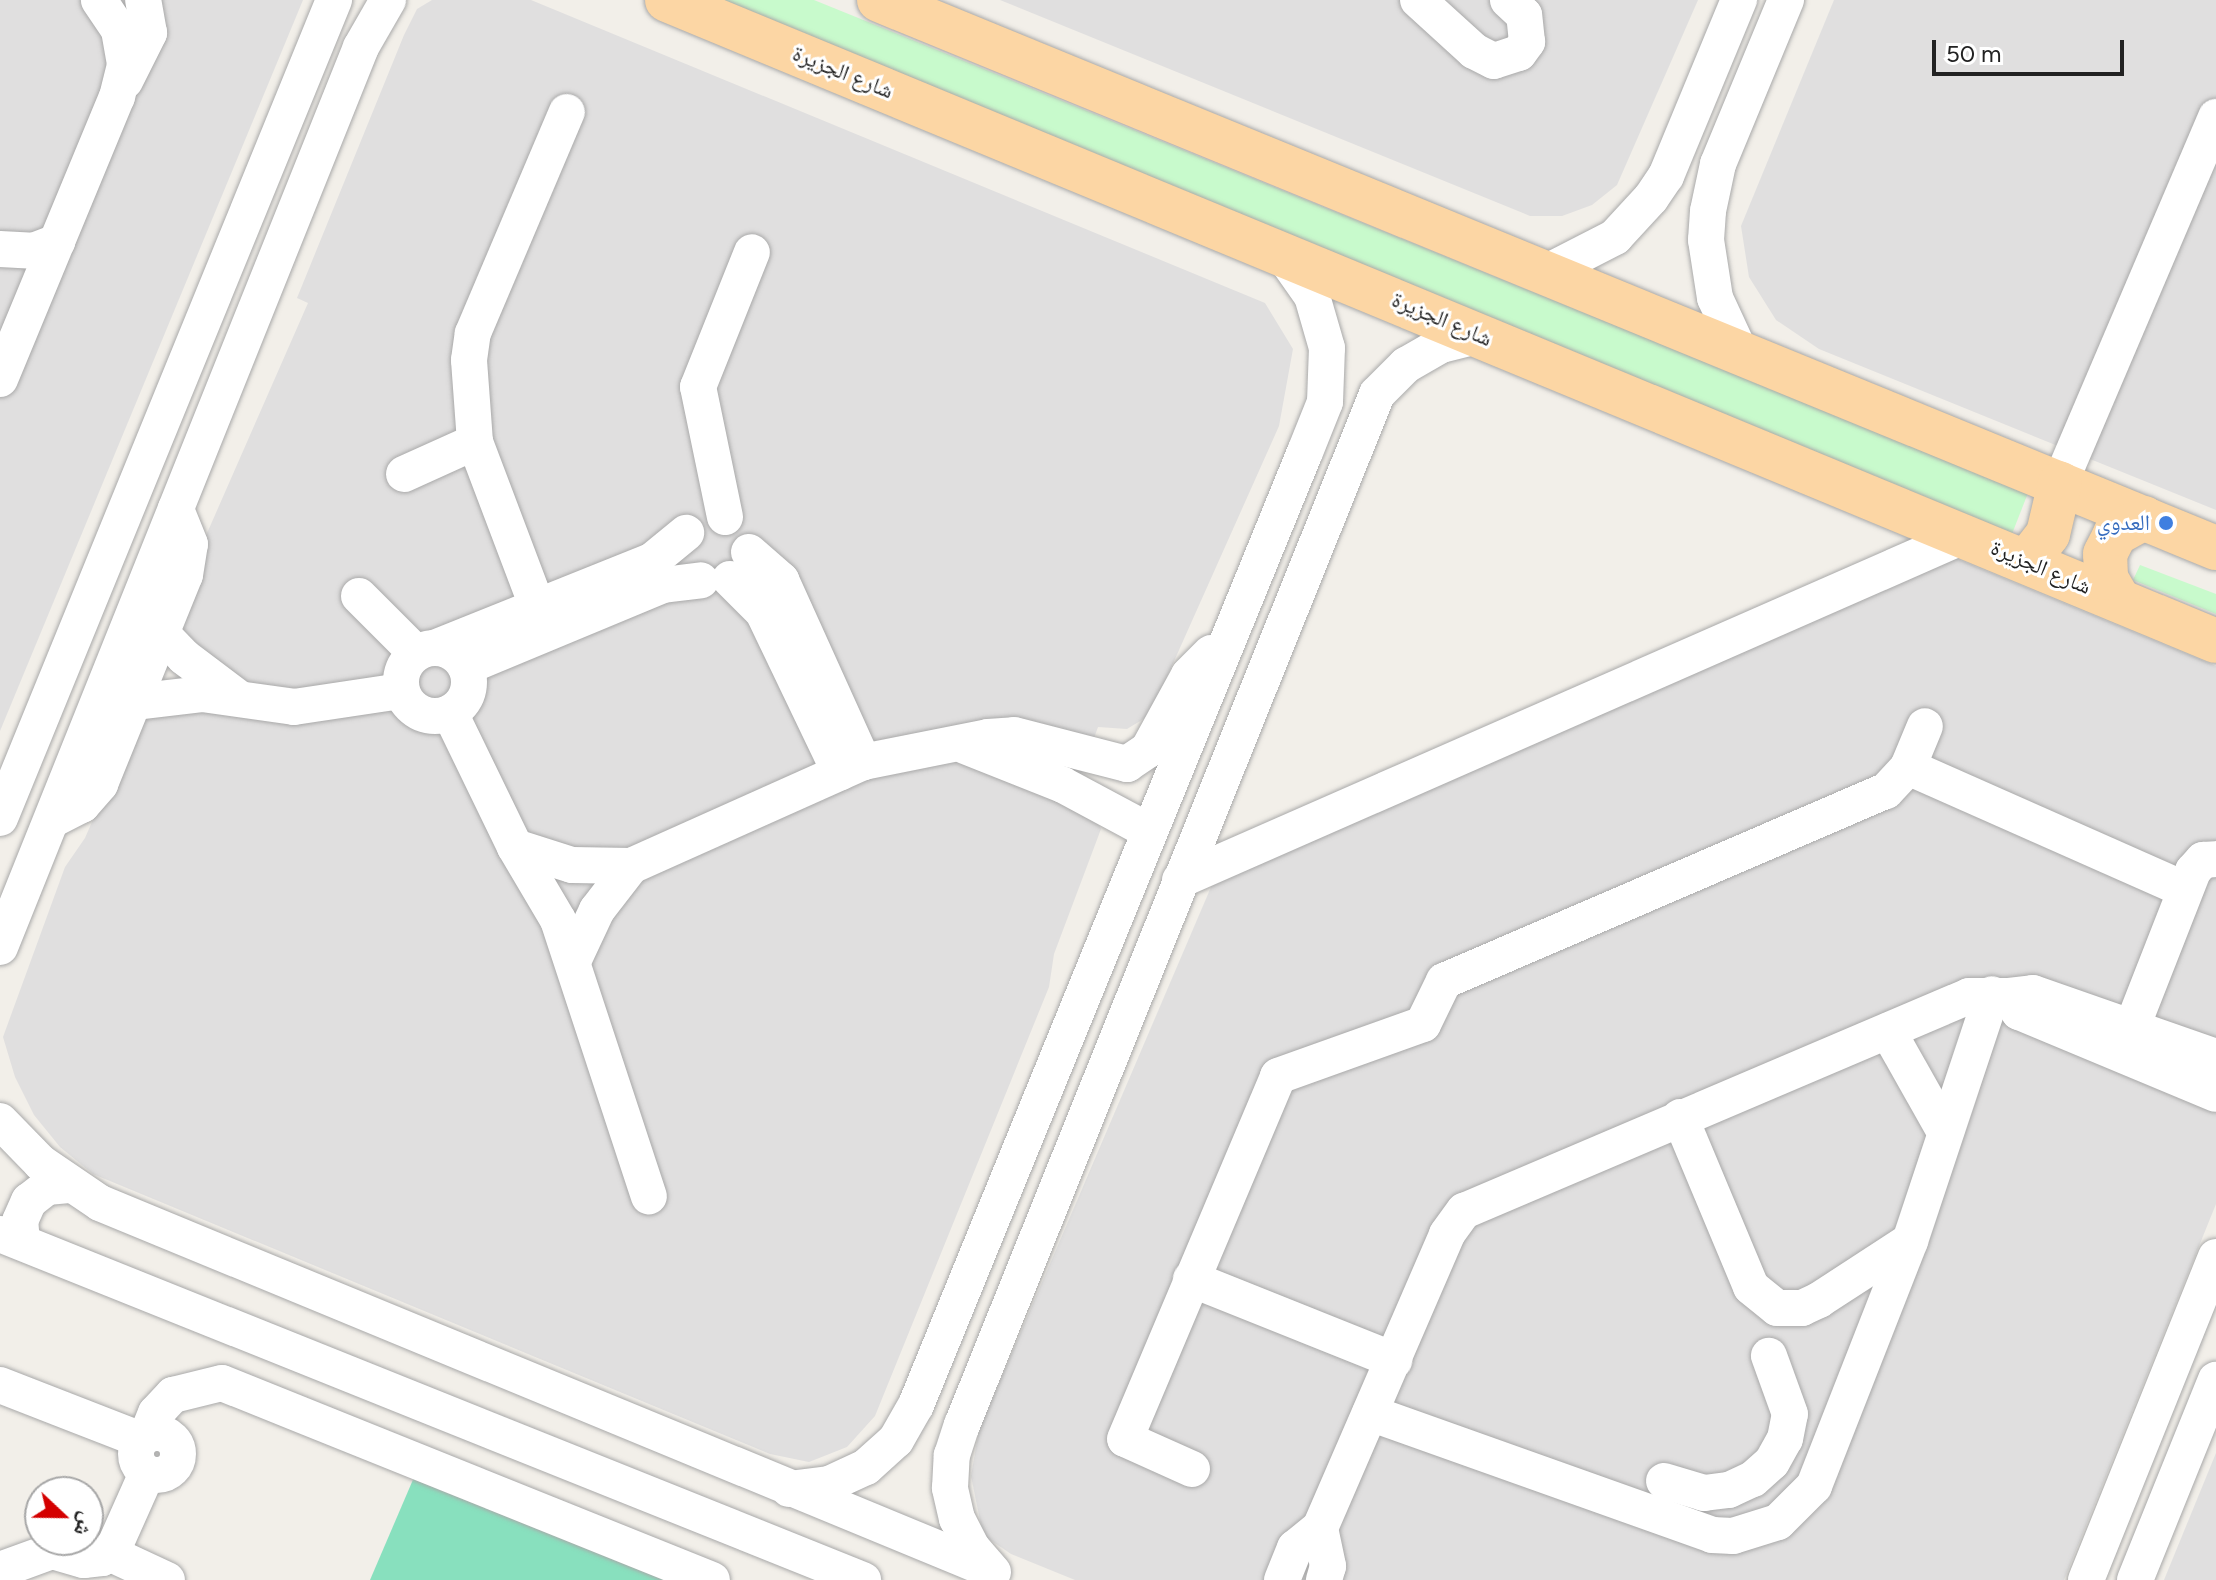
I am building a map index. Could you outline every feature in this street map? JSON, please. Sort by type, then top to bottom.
[{"type":"main road","name":"شارع الجزيرة","points":[[667,0],[2216,641]]},
{"type":"main road","points":[[879,0],[935,14],[1545,273],[2216,548]]},
{"type":"main road","points":[[2027,561],[2052,526],[2060,483]]},
{"type":"main road","points":[[2118,599],[2106,578],[2105,554],[2115,534],[2144,518]]},
{"type":"street","points":[[99,0],[119,30],[125,64],[117,97]]},
{"type":"street","points":[[0,379],[117,97],[149,33],[143,0]]},
{"type":"street","points":[[0,947],[361,47],[388,0]]},
{"type":"street","points":[[1418,0],[1474,51],[1494,61],[1507,60],[1527,42],[1524,15],[1508,0]]},
{"type":"street","points":[[1545,273],[1593,252],[1624,228],[1651,198],[1678,147],[1739,0]]},
{"type":"street","points":[[1739,350],[1720,311],[1709,269],[1708,211],[1718,164],[1786,0]]},
{"type":"street","points":[[0,818],[328,15],[361,47]]},
{"type":"street","points":[[537,606],[475,442],[468,388],[473,333],[567,112]]},
{"type":"street","points":[[2060,483],[2216,117]]},
{"type":"street","points":[[1678,147],[1718,164]]},
{"type":"street","points":[[0,249],[33,251],[57,242]]},
{"type":"street","points":[[725,517],[698,387],[752,252]]},
{"type":"street","points":[[789,1489],[829,1484],[866,1467],[896,1440],[916,1405],[1147,830],[1227,645],[1325,402],[1327,348],[1312,296],[1281,252]]},
{"type":"street","points":[[1004,1576],[972,1548],[957,1519],[951,1477],[962,1425],[1377,394],[1406,365],[1441,345],[1481,335]]},
{"type":"street","points":[[404,474],[475,442]]},
{"type":"street","points":[[1305,452],[1345,468]]},
{"type":"street","points":[[52,820],[82,805],[100,784],[134,702],[190,555],[188,532],[176,509]]},
{"type":"street","points":[[440,656],[537,606],[653,560],[702,518],[725,517],[743,530],[727,570]]},
{"type":"street","points":[[686,533],[685,565],[781,580],[852,767]]},
{"type":"street","points":[[1180,880],[1966,535]]},
{"type":"street","points":[[359,596],[440,656],[468,693],[450,713],[426,716],[406,702],[401,691],[402,670],[440,656],[663,585],[727,570]]},
{"type":"street","points":[[161,633],[184,657],[237,697]]},
{"type":"street","points":[[515,847],[572,865],[631,866],[852,767],[1014,735],[1117,763],[1138,761],[1189,675],[1204,657],[1227,645]]},
{"type":"street","points":[[134,702],[202,694],[294,707],[401,691]]},
{"type":"street","points":[[450,713],[515,847],[558,920],[574,959],[649,1196]]},
{"type":"street","points":[[1192,1469],[1125,1439],[1278,1076],[1423,1024],[1444,981],[1886,791],[1908,767],[1925,726]]},
{"type":"street","points":[[965,746],[1063,785],[1147,830]]},
{"type":"street","points":[[1908,767],[2185,890]]},
{"type":"street","points":[[2132,1027],[2185,890],[2203,860],[2216,859]]},
{"type":"street","points":[[574,959],[597,910],[631,866]]},
{"type":"street","points":[[1282,1580],[1295,1548],[1320,1528],[1447,1234],[1464,1211],[1969,996],[2033,993],[2216,1057]]},
{"type":"street","points":[[2000,995],[2019,1012],[2216,1094]]},
{"type":"street","points":[[1370,1413],[1712,1535],[1733,1536],[1778,1522],[1814,1486],[1910,1241],[1945,1132],[2000,995]]},
{"type":"street","points":[[1888,1031],[1945,1132]]},
{"type":"street","points":[[1680,1117],[1751,1287],[1777,1308],[1802,1308],[1819,1300],[1910,1241]]},
{"type":"street","points":[[0,1121],[69,1185],[100,1203],[1004,1576]]},
{"type":"street","points":[[69,1185],[47,1187],[29,1201],[11,1238],[863,1580]]},
{"type":"street","points":[[2086,1580],[2216,1257]]},
{"type":"street","points":[[1191,1279],[1394,1360]]},
{"type":"street","points":[[1664,1481],[1704,1493],[1729,1490],[1753,1479],[1772,1462],[1785,1439],[1790,1414],[1769,1356]]},
{"type":"street","points":[[2135,1580],[2216,1380]]},
{"type":"street","points":[[0,1570],[52,1551],[93,1561],[109,1553],[156,1413],[173,1395],[222,1383],[712,1580]]},
{"type":"street","points":[[0,1385],[145,1450]]},
{"type":"street","points":[[916,1405],[962,1425]]},
{"type":"street","points":[[1772,1462],[1814,1486]]},
{"type":"street","points":[[1320,1528],[1328,1566],[1324,1580]]},
{"type":"street","points":[[109,1553],[167,1580]]},
{"type":"shaded area","points":[[0,0],[303,0],[0,731]]},
{"type":"shaded area","points":[[432,0],[531,0],[1265,303],[1293,349],[1279,426],[1150,715],[1127,729],[1098,727],[1074,794],[1090,806],[1101,829],[1054,954],[1049,987],[875,1416],[847,1447],[809,1462],[770,1454],[93,1174],[60,1147],[34,1115],[15,1077],[3,1037],[65,867],[85,838],[134,725],[156,710],[172,709],[194,654],[183,639],[180,620],[190,572],[308,303],[297,298],[404,35],[417,9]]},
{"type":"shaded area","points":[[1000,0],[1698,0],[1617,185],[1592,205],[1562,216],[1530,216]]},
{"type":"shaded area","points":[[1834,0],[2216,0],[2216,510],[1819,349],[1776,320],[1749,277],[1741,226]]},
{"type":"shaded area","points":[[1916,542],[2216,666],[2216,1204],[2064,1580],[1075,1580],[1011,1554],[983,1535],[971,1476],[979,1430],[1229,845]]},
{"type":"shaded area","points":[[2216,1453],[2216,1580],[2164,1580]]},
{"type":"green space","points":[[711,0],[814,0],[2028,493],[2010,539]]},
{"type":"green space","points":[[2140,565],[2216,594],[2216,614],[2133,580]]},
{"type":"green space","points":[[418,1468],[674,1580],[370,1580]]},
{"type":"place","name":"العدوي","points":[[2166,523]]}]
